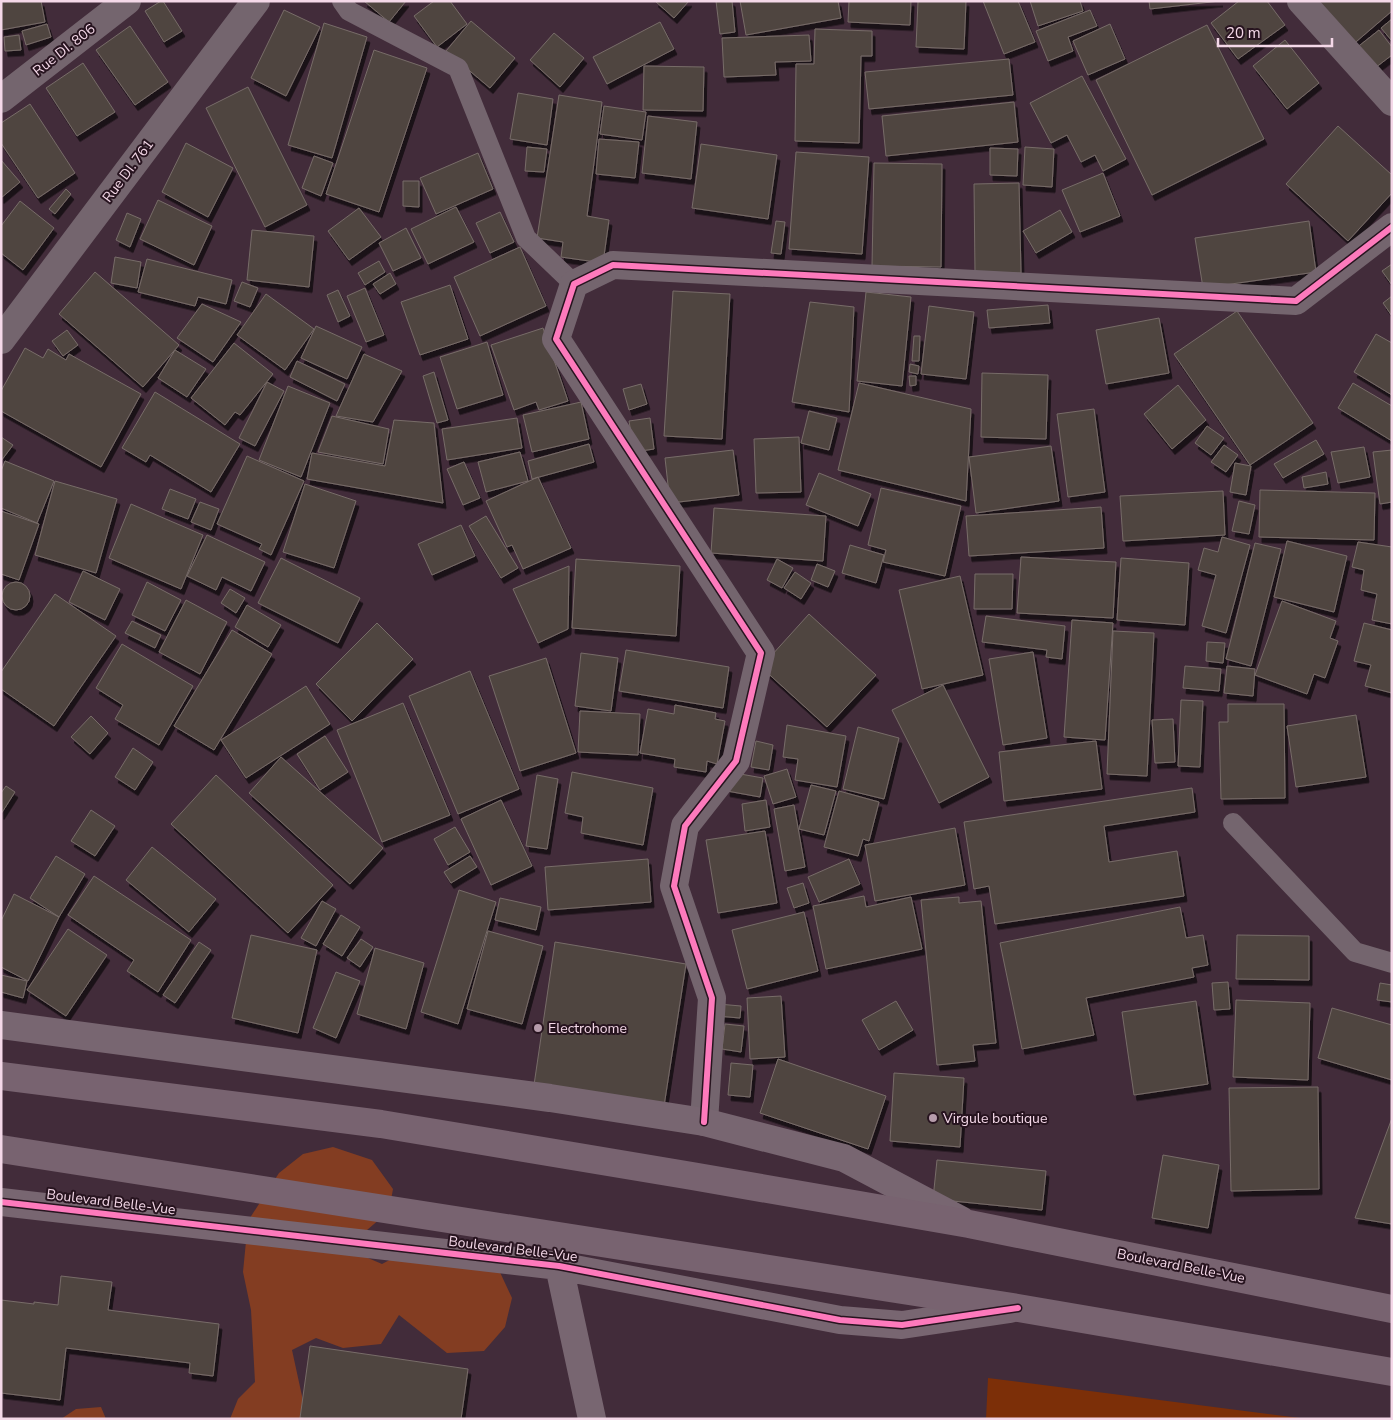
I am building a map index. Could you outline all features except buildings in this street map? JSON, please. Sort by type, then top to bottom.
[{"type":"main road","name":"Boulevard Belle-Vue","points":[[1,1076],[382,1124],[969,1224],[1392,1309]]},
{"type":"main road","name":"Boulevard Belle-Vue","points":[[1,1149],[1018,1308],[1392,1372]]},
{"type":"street","name":"Rue DI. 806","points":[[1,98],[127,1]]},
{"type":"street","name":"Rue DI. 761","points":[[1,340],[256,1]]},
{"type":"street","points":[[1301,1],[1392,102]]},
{"type":"street","points":[[704,1122],[712,998],[674,886],[685,826],[736,761],[760,653],[556,339],[574,284],[613,265],[1296,301],[1392,226]]},
{"type":"street","name":"Boulevard Belle-Vue","points":[[1,1025],[540,1096],[704,1122],[844,1158],[969,1224]]},
{"type":"street","name":"Boulevard Belle-Vue","points":[[1,1202],[559,1266],[840,1320],[902,1325],[1018,1308]]},
{"type":"street","points":[[559,1266],[592,1419]]},
{"type":"lane","points":[[342,1],[349,11],[458,68],[526,238],[574,284]]},
{"type":"lane","points":[[1233,823],[1355,952],[1392,963]]},
{"type":"shaded area","points":[[333,1147],[372,1160],[393,1189],[389,1211],[359,1237],[361,1255],[382,1264],[416,1246],[491,1253],[512,1298],[505,1327],[484,1351],[447,1353],[399,1315],[381,1344],[343,1348],[316,1338],[292,1350],[307,1419],[230,1419],[238,1399],[255,1382],[251,1310],[243,1272],[248,1221],[279,1173],[303,1154]]},
{"type":"shaded area","points":[[988,1378],[1308,1419],[986,1419]]},
{"type":"shaded area","points":[[101,1407],[106,1419],[61,1419],[76,1409]]},
{"type":"cycle path","points":[[704,1122],[712,998],[674,886],[685,826],[736,761],[761,653],[556,339],[574,284],[613,265],[1296,301],[1392,227]]},
{"type":"cycle path","points":[[1,1202],[559,1266],[840,1320],[902,1325],[1018,1308]]},
{"type":"place","name":"Electrohome","points":[[538,1028]]},
{"type":"place","name":"Virgule boutique","points":[[933,1118]]}]
